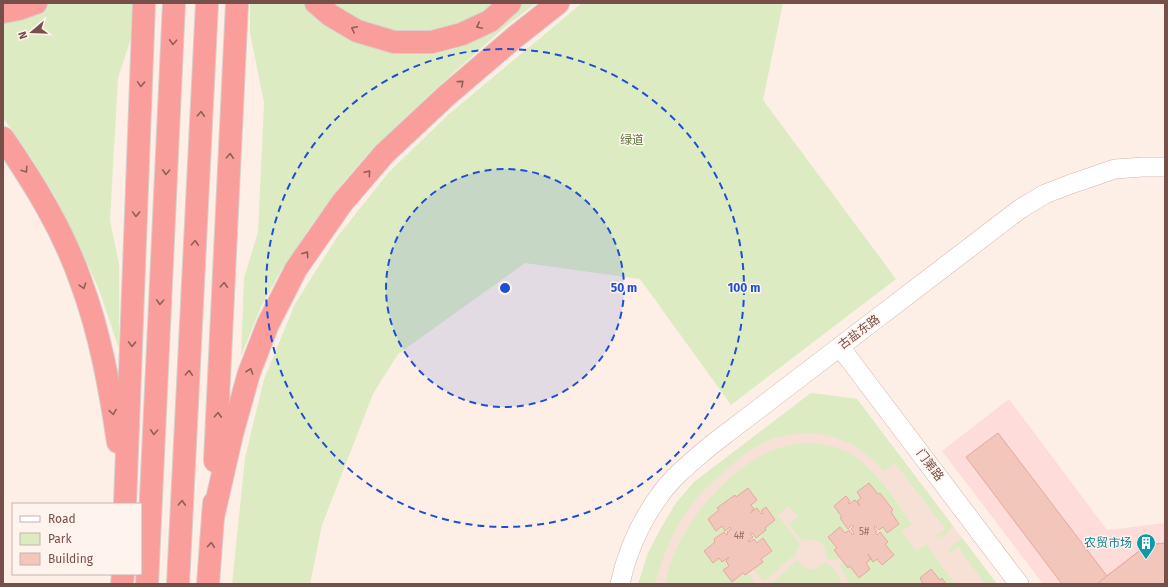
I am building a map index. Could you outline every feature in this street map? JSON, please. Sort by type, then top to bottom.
[{"type":"highway","points":[[3,12],[19,9],[36,3]]},
{"type":"highway","points":[[126,499],[144,3]]},
{"type":"highway","points":[[147,584],[174,3]]},
{"type":"highway","points":[[178,584],[207,3]]},
{"type":"highway","points":[[208,584],[213,517],[237,3]]},
{"type":"highway","points":[[316,3],[330,15],[357,31],[394,42],[432,42],[462,34],[490,21],[510,3]]},
{"type":"highway","points":[[213,517],[232,434],[249,373],[268,324],[296,269],[342,203],[384,154],[446,96],[515,37],[558,3]]},
{"type":"highway","points":[[3,138],[25,170],[56,224],[81,282],[98,339],[112,402],[126,499]]},
{"type":"street","name":"古盐东路","points":[[620,584],[630,547],[660,494],[682,470],[710,446],[1020,209],[1045,194],[1115,169],[1165,167]]},
{"type":"street","name":"门第路","points":[[840,347],[1019,584]]},
{"type":"shaded area","points":[[811,393],[857,399],[997,584],[638,584],[648,553],[661,528],[676,503],[694,482]]},
{"type":"shaded area","points":[[1009,399],[1107,530],[1165,523],[1165,584],[1043,584],[942,451]]},
{"type":"green space","points":[[3,3],[136,3],[135,26],[118,78],[110,220],[119,264],[119,349],[98,287],[57,200],[3,117]]},
{"type":"green space","points":[[250,3],[536,3],[505,27],[433,91],[374,147],[341,185],[282,269],[261,307],[241,356],[244,278],[258,232],[264,103],[250,33]]},
{"type":"green space","name":"绿道","points":[[582,3],[783,3],[763,100],[896,279],[731,405],[640,279],[525,263],[398,354],[373,394],[322,525],[310,584],[232,584],[245,458],[264,379],[295,304],[337,237],[389,172],[449,114]]},
{"type":"green space","points":[[811,393],[857,399],[952,525],[948,532],[941,537],[935,537],[945,529],[895,463],[884,471],[874,461],[853,445],[841,440],[817,434],[803,433],[789,435],[769,440],[753,448],[705,489],[687,511],[675,531],[666,551],[655,584],[638,584],[648,553],[661,528],[676,503],[694,482]]},
{"type":"green space","points":[[803,443],[825,444],[842,450],[855,457],[877,476],[912,524],[902,532],[916,551],[926,544],[955,584],[946,584],[942,579],[940,580],[931,569],[920,578],[923,584],[910,584],[908,582],[906,584],[849,584],[839,564],[843,561],[850,566],[859,578],[870,569],[866,563],[868,554],[873,561],[877,559],[882,564],[894,555],[885,544],[888,542],[879,530],[883,527],[888,533],[899,524],[891,512],[893,510],[880,493],[857,492],[861,498],[856,502],[854,500],[849,504],[845,497],[834,506],[842,517],[840,519],[848,529],[844,532],[840,528],[828,537],[837,548],[834,550],[840,557],[835,561],[826,558],[825,549],[819,542],[815,540],[807,540],[802,542],[789,524],[798,517],[789,506],[778,515],[800,544],[796,555],[786,561],[772,575],[763,581],[753,569],[761,559],[772,551],[763,539],[757,543],[754,539],[766,530],[765,528],[775,519],[766,508],[761,514],[757,508],[750,513],[754,509],[751,505],[757,500],[748,488],[718,507],[719,510],[708,519],[716,530],[722,526],[725,530],[730,527],[731,529],[727,532],[728,534],[726,535],[724,532],[714,539],[715,542],[704,551],[713,563],[719,558],[722,562],[729,557],[726,561],[729,566],[723,570],[732,581],[743,573],[745,575],[748,573],[754,581],[753,584],[665,584],[670,564],[689,525],[717,490],[750,462],[768,452],[785,446]]},
{"type":"green space","points":[[963,539],[997,584],[985,584],[958,547],[948,554],[953,544]]},
{"type":"green space","points":[[798,560],[803,566],[810,569],[814,569],[824,562],[835,571],[842,584],[770,584]]},
{"type":"building","points":[[998,433],[1107,576],[1147,545],[1165,543],[1165,584],[1062,584],[966,457]]},
{"type":"building","points":[[869,483],[878,494],[880,493],[893,510],[891,512],[899,524],[887,533],[883,527],[879,530],[875,526],[874,527],[877,532],[875,533],[877,535],[880,532],[888,542],[885,544],[894,555],[882,565],[877,559],[873,562],[868,554],[871,559],[866,563],[870,569],[859,578],[850,566],[848,568],[834,550],[837,548],[828,537],[840,527],[845,533],[849,530],[853,535],[854,533],[851,529],[854,526],[852,525],[848,529],[834,506],[846,496],[850,501],[848,503],[849,504],[855,500],[860,506],[857,501],[861,498],[857,492]]},
{"type":"building","points":[[748,488],[757,500],[751,505],[754,509],[750,513],[757,508],[761,514],[763,513],[761,511],[766,507],[775,520],[756,538],[752,533],[750,534],[753,537],[748,541],[749,542],[754,539],[757,543],[763,538],[772,551],[761,559],[763,562],[745,575],[743,573],[732,582],[723,570],[729,566],[726,561],[729,557],[722,562],[719,558],[713,563],[704,551],[715,542],[714,539],[724,532],[726,535],[728,534],[727,532],[731,529],[730,527],[725,531],[722,526],[716,531],[708,519],[719,510],[717,508]]},
{"type":"building","name":"农贸市场","points":[[1165,543],[1165,584],[1098,583],[1147,545]]},
{"type":"building","points":[[931,569],[940,580],[942,578],[946,584],[923,584],[920,578]]},
{"type":"place","name":"农贸市场","points":[[1146,560]]}]
